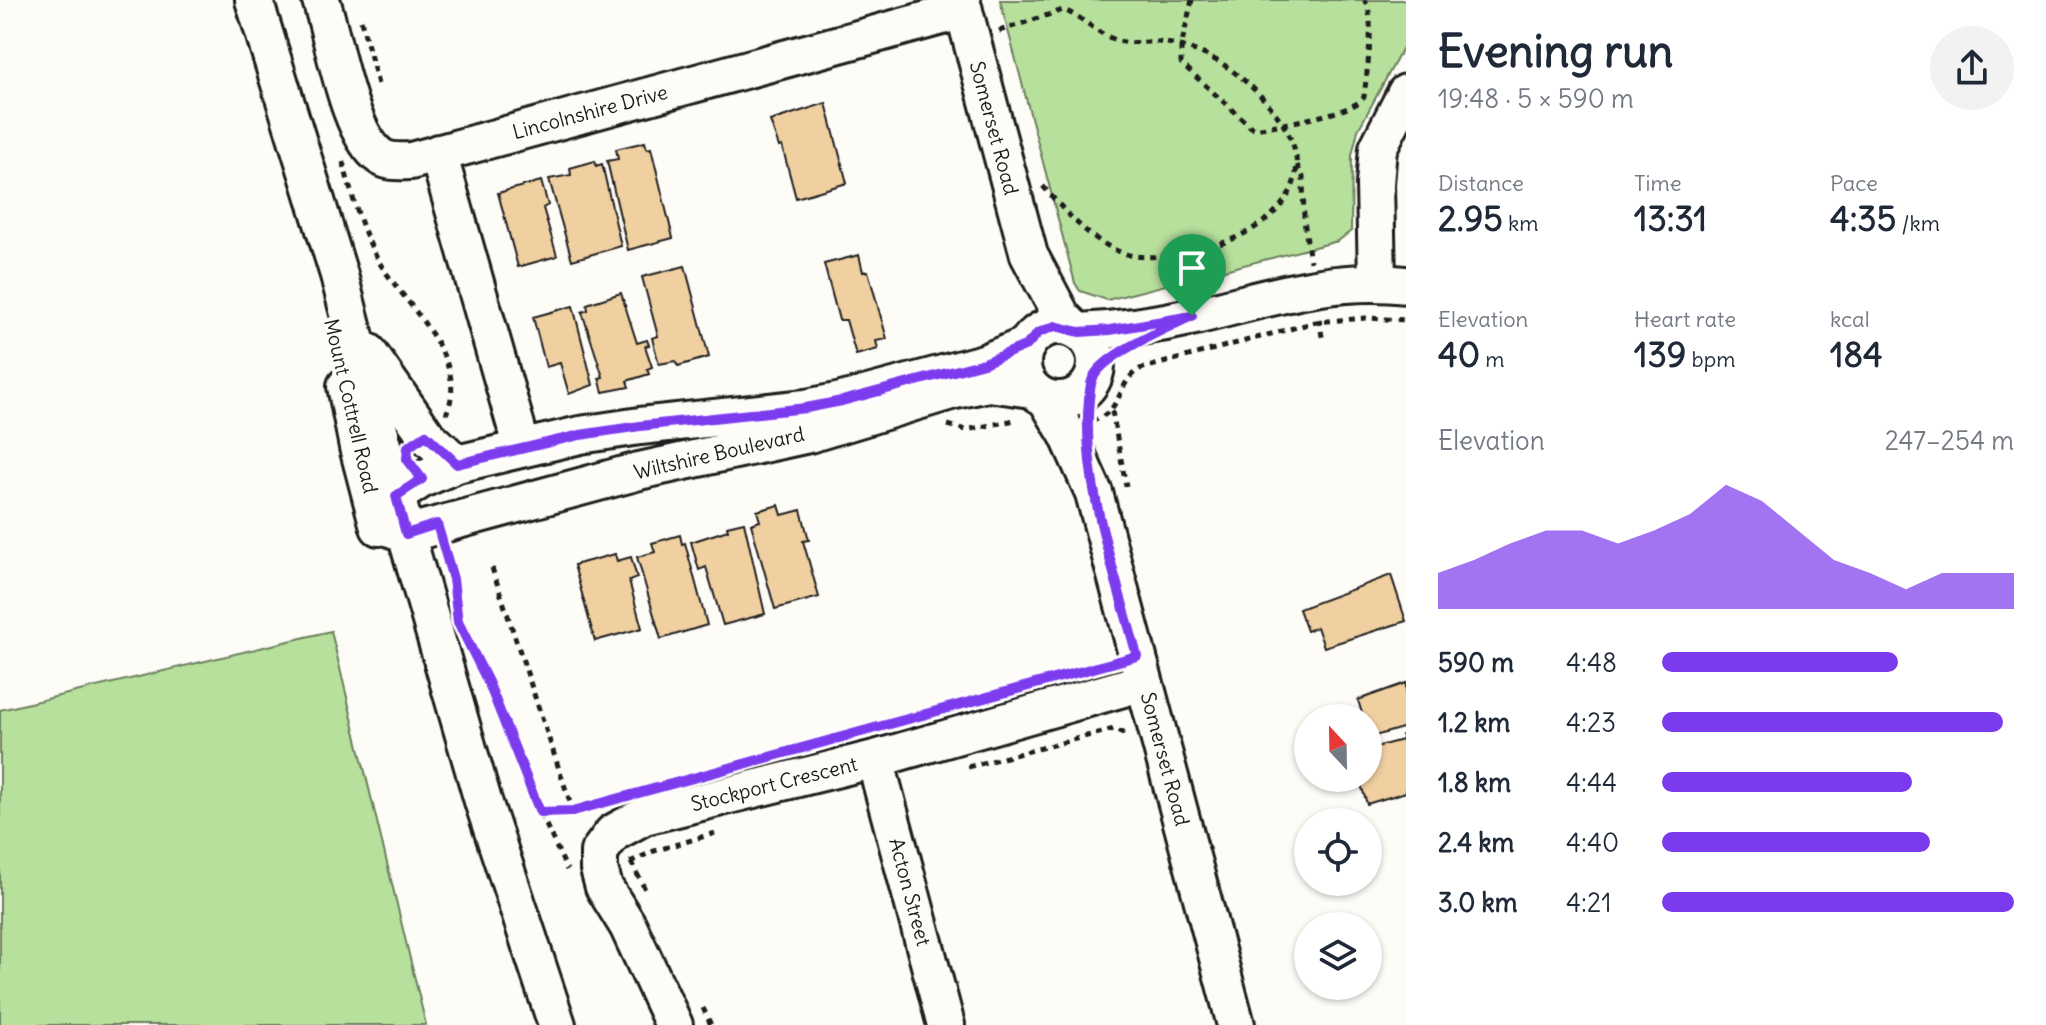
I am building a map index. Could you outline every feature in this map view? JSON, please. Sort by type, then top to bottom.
[{"type":"street","name":"Mount Cottrell Road","points":[[254,0],[354,331],[432,689],[483,801],[557,1025]]},
{"type":"street","name":"Mount Cottrell Road","points":[[254,0],[358,447],[393,518]]},
{"type":"street","name":"Lincolnshire Drive","points":[[321,0],[357,128],[370,147],[391,161],[411,161],[962,5]]},
{"type":"street","name":"Somerset Road","points":[[962,5],[1029,255],[1062,317],[1077,330]]},
{"type":"street","points":[[1192,316],[1128,348],[1102,383],[1077,396],[1056,400],[1039,394],[1022,368],[1022,356],[1029,342],[1046,328],[1119,329],[1192,316],[1314,287],[1392,283],[1375,165],[1378,148],[1406,93]]},
{"type":"street","points":[[438,153],[520,449]]},
{"type":"street","name":"Somerset Road","points":[[1029,255],[1029,342]]},
{"type":"street","points":[[1077,330],[1094,350],[1102,383]]},
{"type":"street","points":[[354,331],[426,435],[457,464]]},
{"type":"street","name":"Wiltshire Boulevard","points":[[393,518],[422,479],[457,464],[640,426],[806,408],[842,401],[984,363],[1029,342]]},
{"type":"street","name":"Wiltshire Boulevard","points":[[393,518],[639,471],[809,434],[951,391],[989,383],[1039,394]]},
{"type":"street","name":"Somerset Road","points":[[1102,383],[1088,423],[1111,492],[1144,682],[1236,1025]]},
{"type":"street","name":"Somerset Road","points":[[1039,394],[1111,492]]},
{"type":"street","name":"Stockport Crescent","points":[[674,1025],[628,926],[604,887],[598,860],[605,843],[622,826],[644,816],[875,759],[1144,682]]},
{"type":"street","name":"Acton Street","points":[[875,759],[946,1025]]},
{"type":"path","points":[[1192,0],[1181,47],[1181,63],[1256,129],[1346,109],[1361,102],[1364,97],[1370,20],[1369,5],[1364,0]]},
{"type":"path","points":[[998,31],[1063,10],[1118,41],[1160,42],[1181,47],[1226,66],[1274,110],[1293,145],[1303,177],[1304,220],[1323,342]]},
{"type":"path","points":[[342,158],[354,203],[371,247],[391,279],[430,329],[450,376],[453,397],[450,408],[440,426],[426,435]]},
{"type":"path","points":[[1039,181],[1076,222],[1096,238],[1127,254],[1164,255],[1211,247],[1261,226],[1271,217],[1288,191],[1296,162]]},
{"type":"path","points":[[1102,383],[1140,369],[1320,322],[1366,318],[1406,320]]},
{"type":"path","points":[[1111,492],[1112,411]]},
{"type":"path","points":[[492,568],[573,811]]},
{"type":"path","points":[[470,647],[489,684],[540,812],[570,877]]},
{"type":"path","points":[[540,812],[573,811],[603,803]]},
{"type":"green space","points":[[1000,0],[1406,0],[1406,42],[1358,130],[1352,155],[1351,231],[1338,241],[1107,300],[1080,291],[1075,283]]},
{"type":"green space","points":[[331,631],[426,1025],[0,1025],[0,710]]},
{"type":"building","points":[[826,103],[847,183],[796,198],[782,146],[779,147],[770,121]]},
{"type":"building","points":[[645,142],[647,149],[651,148],[673,238],[628,250],[607,161],[618,159],[616,149]]},
{"type":"building","points":[[595,161],[596,166],[602,164],[621,246],[572,260],[549,179],[571,175],[570,168]]},
{"type":"building","points":[[541,181],[548,205],[543,208],[557,256],[518,267],[498,193]]},
{"type":"building","points":[[859,255],[863,272],[868,271],[887,339],[876,341],[878,349],[856,355],[846,320],[839,320],[824,264]]},
{"type":"building","points":[[685,266],[709,357],[678,366],[675,361],[659,364],[652,338],[658,336],[642,277]]},
{"type":"building","points":[[621,293],[637,343],[647,340],[649,345],[645,346],[652,367],[647,369],[649,374],[627,381],[629,387],[603,392],[599,378],[603,377],[582,312],[588,310],[587,304]]},
{"type":"building","points":[[573,306],[593,385],[569,394],[560,363],[546,367],[533,317]]},
{"type":"building","points":[[779,505],[782,515],[801,510],[809,540],[803,541],[819,597],[775,609],[751,524],[760,521],[757,511]]},
{"type":"building","points":[[744,522],[765,614],[723,625],[706,567],[699,570],[691,542]]},
{"type":"building","points":[[680,535],[682,544],[685,543],[707,625],[661,639],[637,557],[655,552],[652,543]]},
{"type":"building","points":[[615,554],[617,561],[631,557],[637,578],[629,581],[642,628],[595,641],[574,565]]},
{"type":"building","points":[[1391,575],[1406,621],[1324,647],[1317,627],[1307,631],[1299,609]]},
{"type":"building","points":[[1406,683],[1406,727],[1382,734],[1382,704],[1359,704],[1358,700]]},
{"type":"building","points":[[1406,734],[1406,792],[1367,804],[1363,792],[1382,792],[1382,745],[1402,740],[1402,735]]},
{"type":"route","points":[[1192,316],[1128,348],[1094,373],[1091,381],[1088,423],[1094,493],[1137,656],[573,811],[540,812],[489,684],[458,622],[453,579],[437,524],[406,534],[396,496],[422,479],[407,459],[408,447],[413,442],[426,435],[457,464],[580,435],[806,408],[984,363],[1027,345],[1046,328],[1065,327],[1079,332],[1110,330],[1192,316]]}]
